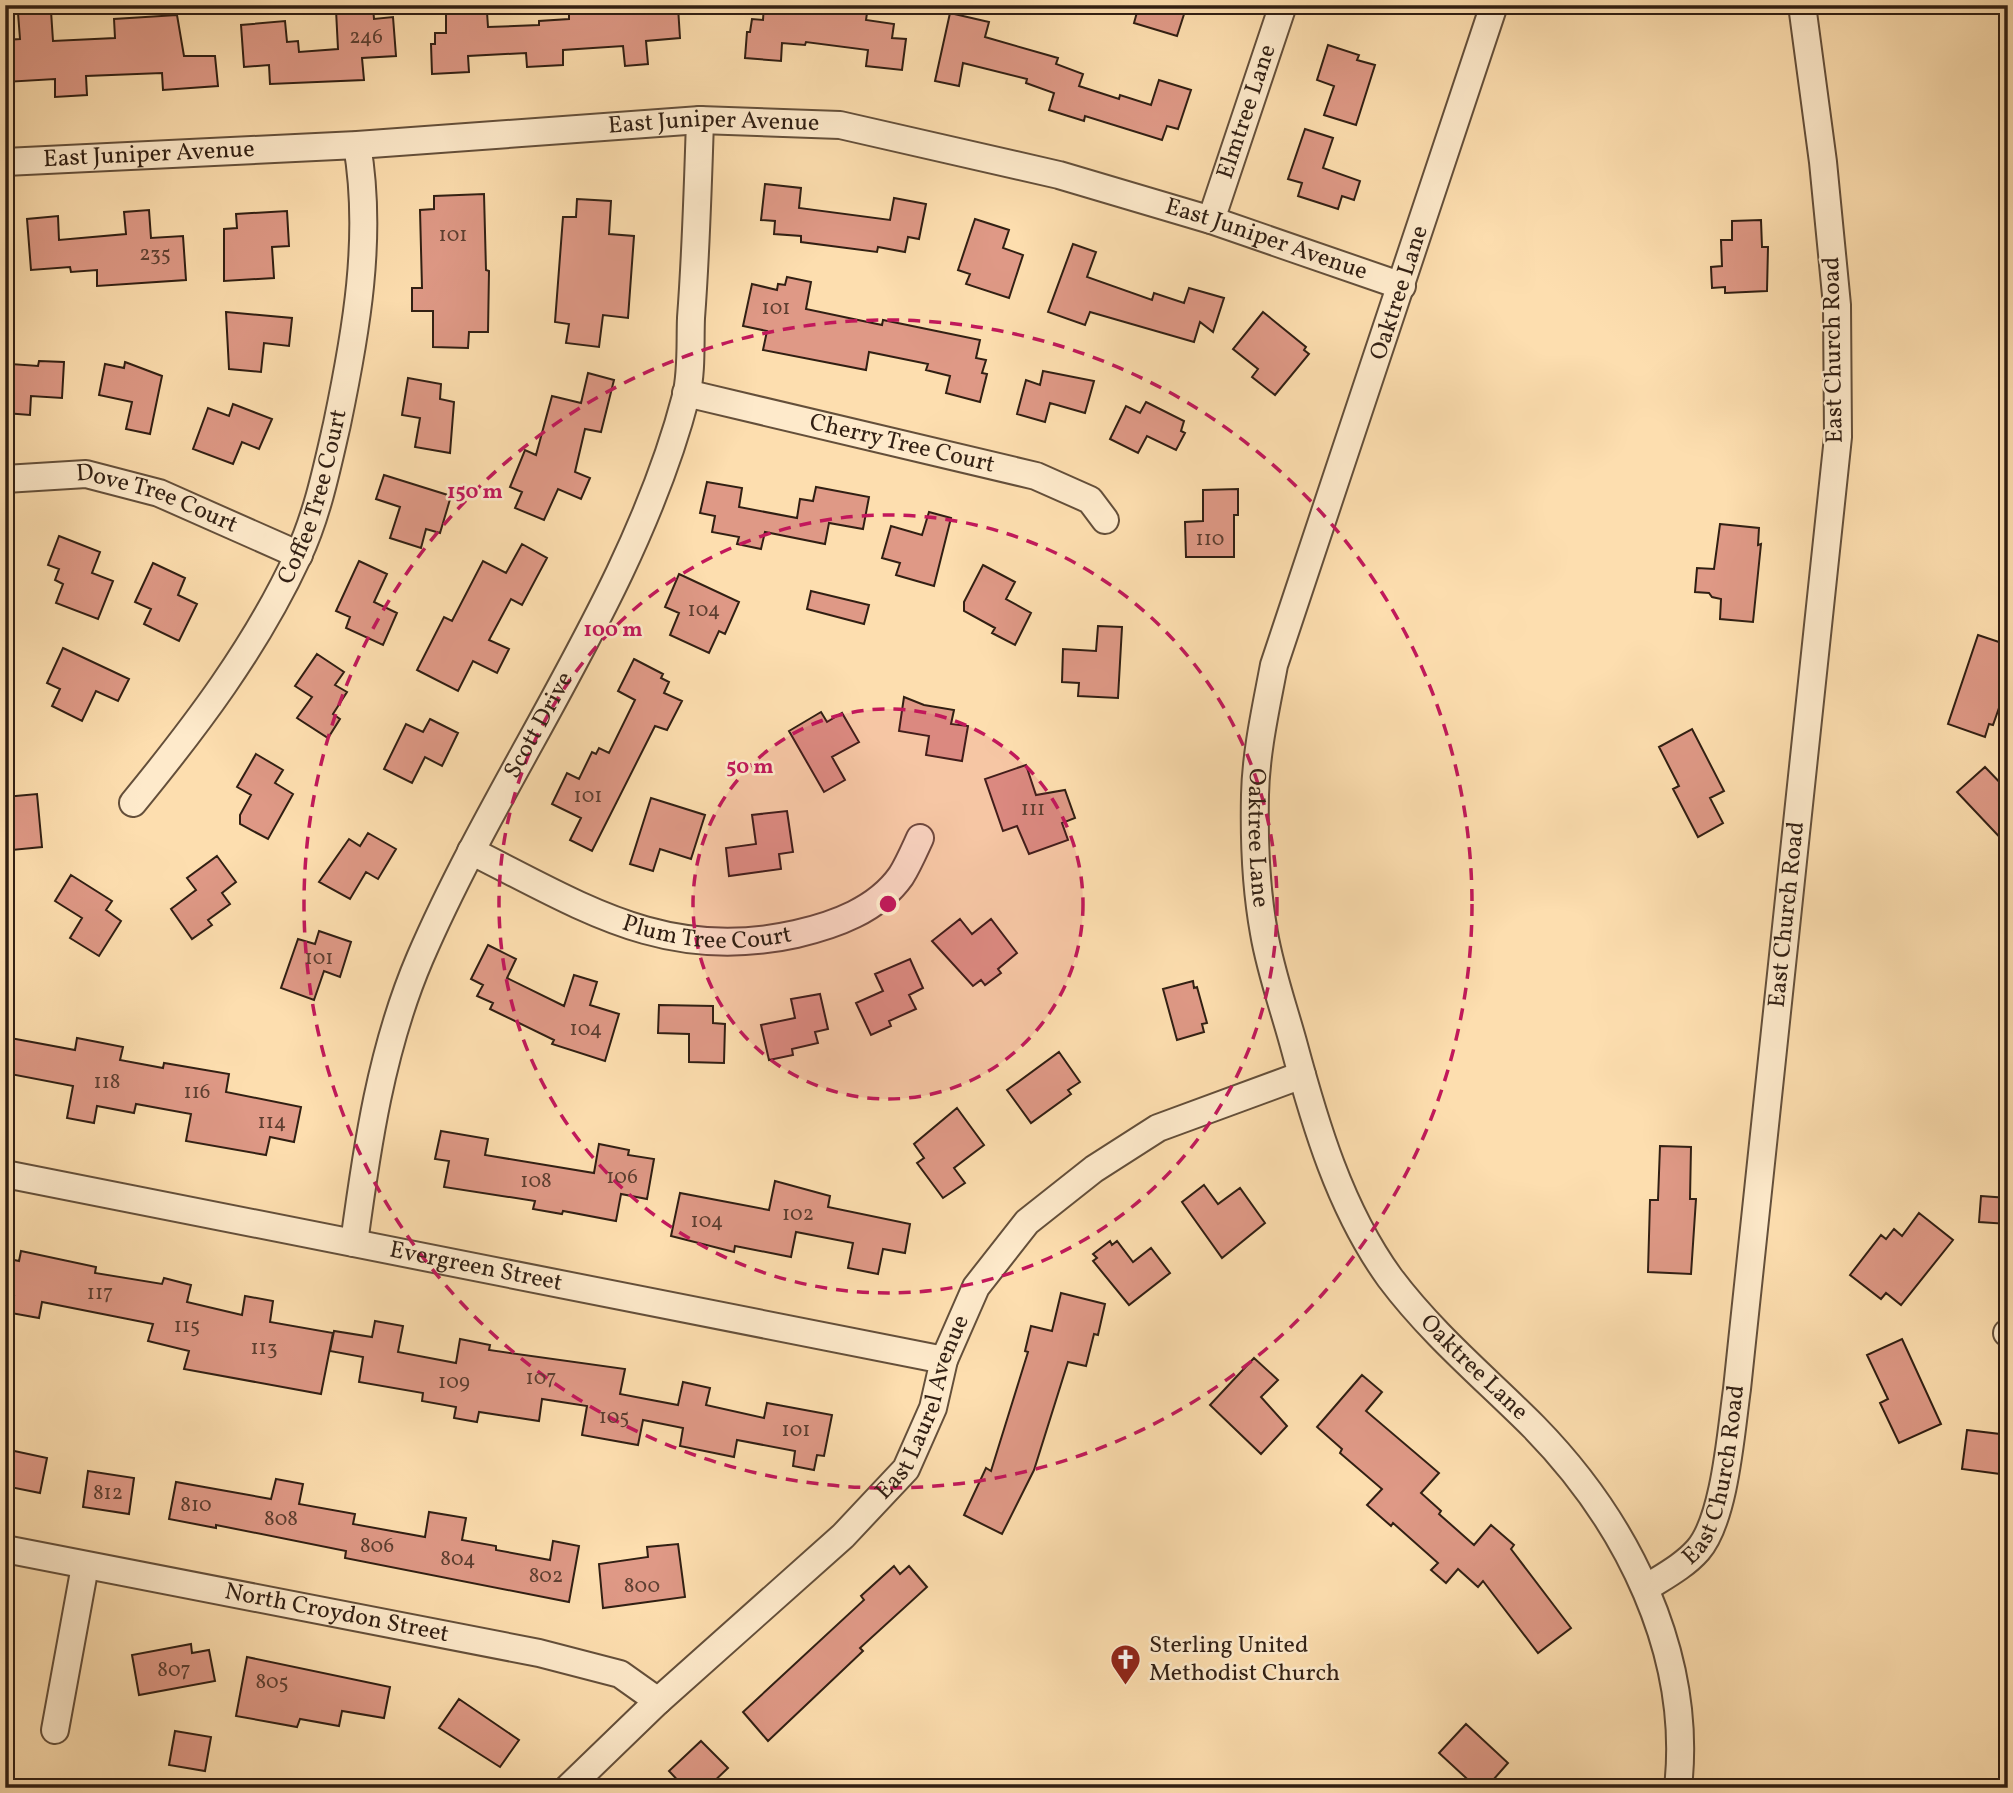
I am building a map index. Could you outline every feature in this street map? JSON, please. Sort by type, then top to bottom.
[{"type":"street","name":"Elmtree Lane","points":[[1211,220],[1283,5]]},
{"type":"street","name":"Oaktree Lane","points":[[1494,5],[1275,665],[1260,741],[1255,794],[1256,846],[1264,933],[1302,1075],[1332,1172],[1388,1275],[1422,1320],[1535,1429],[1575,1474],[1617,1536],[1646,1588]]},
{"type":"street","name":"East Church Road","points":[[1646,1588],[1699,1549],[1713,1520],[1723,1480],[1737,1389],[1838,437],[1837,305],[1823,162],[1802,5]]},
{"type":"street","name":"East Juniper Avenue","points":[[5,162],[357,145],[700,120],[840,125],[1059,175],[1211,220],[1402,286]]},
{"type":"street","name":"Scott Drive","points":[[354,1244],[368,1143],[390,1043],[419,961],[471,851],[604,601],[645,516],[686,393],[700,120]]},
{"type":"street","name":"Coffee Tree Court","points":[[133,803],[200,720],[253,642],[299,555],[327,471],[350,360],[363,239],[363,178],[357,145]]},
{"type":"street","name":"Cherry Tree Court","points":[[686,393],[1037,476],[1090,500],[1105,520]]},
{"type":"street","name":"Dove Tree Court","points":[[5,479],[86,474],[147,490],[299,555]]},
{"type":"street","name":"Plum Tree Court","points":[[471,851],[597,914],[654,935],[704,943],[756,943],[814,929],[870,908],[900,877],[920,838]]},
{"type":"street","name":"East Laurel Avenue","points":[[568,1788],[658,1701],[843,1536],[906,1469],[933,1408],[944,1360],[976,1287],[1027,1222],[1084,1177],[1158,1128],[1302,1075]]},
{"type":"street","name":"Evergreen Street","points":[[5,1174],[944,1360]]},
{"type":"street","name":"North Croydon Street","points":[[5,1549],[539,1653],[620,1674],[658,1701]]},
{"type":"street","points":[[55,1730],[85,1566]]},
{"type":"street","points":[[1646,1588],[1671,1668],[1681,1720],[1678,1788]]},
{"type":"building","points":[[620,5],[678,7],[680,38],[646,41],[648,64],[625,66],[623,46],[563,50],[563,65],[527,67],[526,53],[468,56],[469,72],[432,74],[431,44],[435,44],[435,33],[446,33],[446,14],[487,12],[488,27],[539,25],[539,21],[569,19],[569,13],[620,10]]},
{"type":"building","points":[[764,5],[810,5],[867,13],[866,20],[894,24],[892,38],[906,39],[902,70],[866,66],[868,50],[806,42],[805,45],[782,43],[781,61],[745,58],[747,32],[750,32],[752,19],[763,20]]},
{"type":"building","points":[[1139,5],[1187,5],[1177,36],[1134,23]]},
{"type":"building","points":[[373,7],[374,19],[393,17],[396,56],[362,58],[364,80],[270,84],[269,65],[244,67],[241,25],[285,21],[287,42],[298,41],[299,52],[338,49],[336,10]]},
{"type":"building","points":[[51,11],[53,41],[115,38],[114,19],[177,15],[184,56],[215,56],[218,86],[163,90],[162,73],[86,76],[87,95],[55,97],[55,79],[5,82],[5,40],[20,39],[18,13]]},
{"type":"building","points":[[950,13],[989,22],[985,37],[1058,58],[1056,64],[1083,74],[1079,86],[1119,99],[1120,95],[1151,105],[1159,80],[1191,90],[1178,129],[1167,126],[1162,140],[1085,116],[1084,121],[1049,110],[1054,93],[1026,83],[1027,79],[963,63],[959,86],[935,81]]},
{"type":"building","points":[[1328,45],[1359,55],[1357,60],[1375,65],[1356,125],[1324,115],[1334,86],[1317,80]]},
{"type":"building","points":[[1305,129],[1333,138],[1323,168],[1360,181],[1354,200],[1342,196],[1338,209],[1298,196],[1302,183],[1288,179]]},
{"type":"building","points":[[765,184],[801,188],[799,208],[890,220],[894,198],[926,204],[919,239],[908,237],[905,252],[878,247],[877,252],[801,242],[801,236],[774,234],[775,221],[761,220]]},
{"type":"building","points":[[484,194],[486,270],[489,271],[488,332],[469,332],[468,348],[433,347],[433,311],[412,311],[412,288],[422,288],[420,210],[434,209],[434,196]]},
{"type":"building","points":[[577,199],[611,201],[609,234],[634,236],[628,318],[603,315],[599,347],[566,343],[569,324],[555,322],[563,217],[576,217]]},
{"type":"building","points":[[149,210],[151,238],[183,236],[186,280],[97,286],[97,270],[71,272],[70,267],[31,270],[27,219],[58,216],[59,240],[126,234],[124,212]]},
{"type":"building","points":[[287,211],[289,246],[272,247],[274,278],[224,281],[224,229],[237,228],[236,214]]},
{"type":"building","points":[[975,219],[1009,230],[1003,248],[1023,255],[1009,298],[966,284],[970,274],[958,270]]},
{"type":"building","points":[[1761,220],[1762,247],[1768,247],[1767,291],[1725,293],[1725,287],[1712,288],[1711,267],[1722,266],[1721,240],[1732,240],[1732,221]]},
{"type":"building","points":[[1073,244],[1096,252],[1087,277],[1152,300],[1154,293],[1184,303],[1189,288],[1224,298],[1213,332],[1200,322],[1194,342],[1090,312],[1085,325],[1048,312]]},
{"type":"building","points":[[787,277],[811,282],[806,309],[882,325],[883,320],[980,340],[976,358],[986,360],[982,373],[987,374],[980,402],[946,393],[950,376],[926,370],[928,364],[869,352],[866,370],[763,350],[767,331],[743,326],[752,284],[777,290],[778,284],[785,285]]},
{"type":"building","points":[[226,312],[292,318],[289,346],[264,343],[261,372],[229,369]]},
{"type":"building","points":[[1263,312],[1306,347],[1304,350],[1309,354],[1275,395],[1252,377],[1258,369],[1233,349]]},
{"type":"building","points":[[39,361],[64,362],[62,398],[31,396],[30,415],[5,413],[5,379],[10,380],[11,364],[38,366]]},
{"type":"building","points":[[125,362],[162,376],[150,434],[126,429],[132,402],[99,395],[105,364],[124,368]]},
{"type":"building","points":[[1043,371],[1094,381],[1085,413],[1050,403],[1045,422],[1017,414],[1026,380],[1040,385]]},
{"type":"building","points":[[588,373],[614,380],[601,432],[585,429],[575,472],[590,478],[581,499],[558,489],[544,520],[515,508],[522,492],[510,487],[525,450],[536,455],[552,396],[581,403]]},
{"type":"building","points":[[408,378],[441,384],[440,399],[454,402],[450,453],[415,447],[420,418],[402,415]]},
{"type":"building","points":[[1146,402],[1184,421],[1181,431],[1185,433],[1176,450],[1147,436],[1138,453],[1110,439],[1126,406],[1140,413]]},
{"type":"building","points":[[233,404],[272,419],[259,449],[242,442],[233,464],[193,449],[208,408],[229,416]]},
{"type":"building","points":[[384,475],[451,496],[440,533],[426,529],[421,548],[390,538],[400,507],[376,499]]},
{"type":"building","points":[[707,482],[742,488],[739,507],[797,518],[800,499],[813,501],[816,487],[869,497],[863,529],[829,523],[825,544],[765,532],[761,549],[737,544],[739,537],[712,532],[715,516],[700,513]]},
{"type":"building","points":[[1238,489],[1238,515],[1234,515],[1234,557],[1186,557],[1185,522],[1203,521],[1203,490]]},
{"type":"building","points":[[929,512],[951,518],[934,586],[896,575],[900,563],[882,558],[891,526],[922,535]]},
{"type":"building","points":[[1720,524],[1759,528],[1758,545],[1761,544],[1753,622],[1720,619],[1721,599],[1712,597],[1709,593],[1695,592],[1697,568],[1714,569]]},
{"type":"building","points":[[59,536],[100,552],[92,573],[113,581],[98,619],[56,603],[63,584],[55,580],[59,569],[48,565]]},
{"type":"building","points":[[522,544],[547,558],[522,605],[511,599],[489,640],[509,649],[497,673],[473,661],[458,691],[417,670],[444,617],[452,621],[483,561],[506,573]]},
{"type":"building","points":[[359,561],[387,574],[374,602],[397,613],[383,645],[346,628],[350,617],[336,611]]},
{"type":"building","points":[[153,563],[185,578],[178,595],[197,604],[179,641],[144,624],[151,609],[135,602]]},
{"type":"building","points":[[983,565],[1015,582],[1006,599],[1031,613],[1015,645],[992,633],[995,628],[964,611],[964,602]]},
{"type":"building","points":[[679,574],[739,602],[725,634],[719,631],[709,653],[670,635],[679,613],[665,607]]},
{"type":"building","points":[[811,591],[869,605],[864,624],[807,609]]},
{"type":"building","points":[[1098,626],[1122,627],[1118,698],[1078,696],[1079,683],[1062,682],[1063,649],[1096,651]]},
{"type":"building","points":[[1978,635],[2008,645],[2008,682],[1993,725],[1989,724],[1985,737],[1948,724]]},
{"type":"building","points":[[63,648],[129,679],[118,701],[96,691],[82,721],[52,706],[60,689],[47,683]]},
{"type":"building","points":[[317,654],[344,672],[335,685],[347,692],[333,714],[340,719],[328,738],[297,718],[312,697],[295,686]]},
{"type":"building","points":[[634,659],[663,674],[661,678],[669,682],[664,693],[682,701],[667,730],[655,726],[592,851],[570,840],[581,818],[552,804],[567,773],[579,779],[592,752],[596,754],[599,748],[609,753],[635,700],[618,691]]},
{"type":"building","points":[[904,697],[924,705],[954,710],[951,724],[968,726],[962,761],[926,755],[929,736],[899,731]]},
{"type":"building","points":[[821,712],[827,722],[842,713],[859,742],[832,757],[845,780],[824,792],[789,731]]},
{"type":"building","points":[[430,719],[458,733],[442,766],[425,757],[412,783],[384,769],[406,724],[423,732]]},
{"type":"building","points":[[1692,729],[1724,791],[1710,798],[1723,823],[1698,837],[1673,789],[1679,786],[1659,747]]},
{"type":"building","points":[[256,754],[283,770],[275,783],[293,794],[268,839],[240,824],[240,815],[251,795],[237,787]]},
{"type":"building","points":[[1026,765],[1036,795],[1065,790],[1075,818],[1062,823],[1068,840],[1029,854],[1017,826],[1003,831],[985,779]]},
{"type":"building","points":[[1985,767],[2008,791],[2008,846],[1957,792]]},
{"type":"building","points":[[37,794],[42,847],[12,850],[10,819],[5,819],[5,797]]},
{"type":"building","points":[[651,798],[705,815],[691,859],[660,849],[653,871],[630,864]]},
{"type":"building","points":[[787,811],[793,852],[779,854],[781,869],[729,876],[726,848],[756,844],[752,815]]},
{"type":"building","points":[[368,833],[396,849],[378,879],[366,872],[350,899],[319,882],[349,839],[360,846]]},
{"type":"building","points":[[217,856],[236,882],[222,893],[230,904],[208,920],[212,925],[192,939],[171,909],[196,890],[187,878]]},
{"type":"building","points":[[71,875],[112,901],[106,910],[121,921],[99,956],[70,938],[82,918],[55,901]]},
{"type":"building","points":[[960,919],[972,934],[991,919],[1017,953],[998,969],[1001,973],[985,985],[981,980],[973,986],[932,941]]},
{"type":"building","points":[[319,931],[351,942],[340,977],[324,971],[314,1000],[281,988],[298,939],[315,944]]},
{"type":"building","points":[[488,945],[516,959],[507,978],[564,1006],[574,975],[597,982],[590,1005],[619,1014],[605,1061],[552,1044],[554,1040],[490,1009],[493,1003],[477,996],[483,985],[471,979]]},
{"type":"building","points":[[910,959],[923,988],[909,995],[916,1009],[889,1021],[891,1026],[871,1035],[856,1003],[883,991],[875,974]]},
{"type":"building","points":[[1193,981],[1207,1023],[1202,1024],[1204,1032],[1177,1040],[1163,989]]},
{"type":"building","points":[[820,994],[828,1029],[815,1032],[818,1043],[792,1049],[793,1055],[769,1060],[761,1025],[795,1018],[791,999]]},
{"type":"building","points":[[659,1005],[713,1006],[713,1023],[725,1024],[724,1063],[689,1062],[689,1034],[658,1033]]},
{"type":"building","points":[[5,1037],[75,1050],[77,1038],[123,1047],[120,1060],[163,1068],[164,1063],[229,1074],[226,1092],[301,1107],[294,1142],[270,1137],[266,1155],[186,1141],[191,1114],[136,1104],[134,1113],[97,1106],[94,1123],[67,1118],[73,1086],[5,1073]]},
{"type":"building","points":[[1059,1052],[1080,1082],[1068,1090],[1071,1094],[1031,1123],[1007,1090]]},
{"type":"building","points":[[957,1108],[984,1145],[954,1168],[965,1183],[943,1198],[917,1163],[924,1158],[914,1144]]},
{"type":"building","points":[[441,1131],[488,1139],[485,1155],[594,1173],[599,1144],[629,1150],[628,1155],[654,1159],[647,1199],[621,1194],[616,1221],[563,1211],[562,1214],[533,1209],[535,1201],[444,1187],[449,1161],[435,1159]]},
{"type":"building","points":[[1660,1146],[1691,1147],[1690,1199],[1696,1199],[1691,1274],[1648,1272],[1650,1200],[1658,1200]]},
{"type":"building","points":[[775,1181],[830,1196],[828,1207],[910,1224],[905,1253],[883,1249],[878,1274],[848,1268],[853,1243],[796,1232],[791,1257],[735,1246],[734,1252],[671,1236],[680,1193],[769,1210]]},
{"type":"building","points":[[1204,1185],[1218,1204],[1240,1188],[1265,1223],[1222,1258],[1182,1202]]},
{"type":"building","points":[[1981,1196],[2008,1198],[2008,1224],[1979,1222]]},
{"type":"building","points":[[1919,1213],[1953,1240],[1901,1305],[1886,1293],[1881,1299],[1850,1275],[1881,1235],[1886,1239],[1894,1229],[1902,1236]]},
{"type":"building","points":[[1110,1241],[1112,1245],[1117,1241],[1133,1262],[1151,1248],[1170,1273],[1129,1305],[1093,1261],[1097,1258],[1093,1254]]},
{"type":"building","points":[[21,1251],[96,1267],[95,1273],[162,1284],[164,1278],[191,1285],[187,1302],[242,1315],[245,1296],[273,1301],[270,1322],[333,1333],[321,1394],[184,1369],[189,1351],[148,1341],[153,1324],[42,1302],[39,1318],[11,1313],[14,1296],[5,1295],[5,1258],[19,1261]]},
{"type":"building","points":[[1061,1293],[1105,1304],[1098,1335],[1094,1334],[1086,1366],[1068,1362],[1034,1470],[1002,1534],[964,1515],[986,1468],[991,1471],[1028,1352],[1025,1351],[1031,1326],[1052,1331]]},
{"type":"building","points":[[375,1321],[403,1326],[398,1352],[456,1363],[460,1339],[490,1345],[489,1350],[625,1369],[620,1394],[678,1405],[683,1382],[710,1388],[706,1405],[764,1418],[767,1403],[832,1415],[824,1456],[817,1455],[814,1470],[793,1466],[795,1451],[737,1440],[734,1457],[680,1446],[683,1428],[643,1420],[638,1445],[582,1435],[587,1406],[542,1399],[539,1421],[479,1412],[477,1422],[454,1418],[456,1407],[422,1401],[423,1393],[359,1382],[363,1357],[330,1351],[334,1331],[372,1337]]},
{"type":"building","points":[[1902,1339],[1941,1424],[1899,1443],[1880,1403],[1888,1399],[1867,1355]]},
{"type":"building","points":[[1254,1358],[1278,1380],[1261,1397],[1287,1426],[1261,1454],[1210,1405]]},
{"type":"building","points":[[1362,1375],[1382,1392],[1366,1411],[1439,1473],[1421,1493],[1441,1511],[1439,1514],[1474,1545],[1491,1525],[1514,1545],[1511,1549],[1571,1628],[1538,1653],[1483,1581],[1478,1587],[1458,1569],[1446,1583],[1431,1570],[1438,1563],[1393,1523],[1391,1526],[1367,1505],[1382,1489],[1340,1453],[1342,1449],[1317,1427]]},
{"type":"building","points":[[1967,1430],[2008,1435],[2008,1475],[1962,1469]]},
{"type":"building","points":[[5,1449],[47,1458],[40,1493],[5,1486]]},
{"type":"building","points":[[88,1471],[134,1478],[129,1514],[83,1507]]},
{"type":"building","points":[[276,1479],[303,1484],[299,1504],[355,1514],[353,1524],[425,1537],[429,1512],[466,1518],[462,1540],[496,1546],[496,1550],[550,1560],[553,1541],[579,1546],[569,1602],[345,1558],[346,1551],[216,1525],[216,1528],[169,1519],[176,1482],[271,1499]]},
{"type":"building","points":[[678,1544],[685,1597],[603,1608],[599,1564],[648,1557],[647,1547]]},
{"type":"building","points":[[894,1566],[900,1574],[909,1566],[927,1587],[860,1648],[863,1651],[768,1741],[743,1712],[864,1600],[861,1596]]},
{"type":"building","points":[[191,1644],[192,1653],[209,1650],[215,1681],[139,1695],[132,1655]]},
{"type":"building","points":[[247,1657],[390,1687],[384,1718],[342,1711],[339,1726],[300,1719],[297,1727],[236,1716]]},
{"type":"building","points":[[459,1699],[519,1740],[500,1767],[439,1728]]},
{"type":"building","points":[[1466,1724],[1508,1763],[1486,1788],[1477,1788],[1439,1753]]},
{"type":"building","points":[[175,1731],[211,1737],[205,1771],[169,1765]]},
{"type":"building","points":[[701,1741],[728,1768],[707,1788],[685,1788],[669,1771]]},
{"type":"place","name":"Sterling United Methodist Church","points":[[1126,1687]]}]
